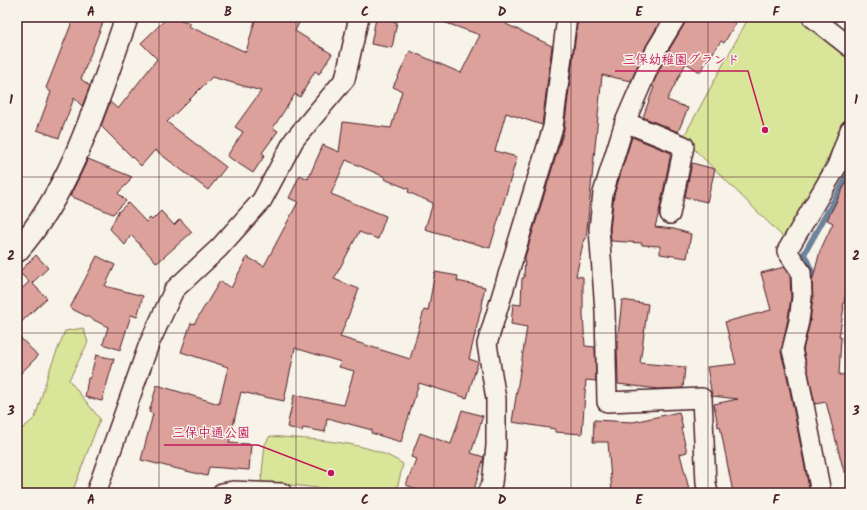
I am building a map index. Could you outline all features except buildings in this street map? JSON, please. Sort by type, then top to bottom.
[{"type":"street","points":[[17,251],[51,205],[78,150],[127,17]]},
{"type":"street","points":[[96,493],[149,344],[174,290],[219,248],[262,200],[294,140],[346,79],[359,17]]},
{"type":"street","points":[[487,493],[492,483],[496,446],[496,399],[487,344],[553,127],[567,17]]},
{"type":"street","points":[[676,17],[656,50],[625,122],[603,193],[599,229],[604,311],[607,402],[702,398],[706,483],[708,493]]},
{"type":"street","points":[[812,17],[850,47]]},
{"type":"street","points":[[625,122],[684,146],[670,214]]},
{"type":"street","points":[[821,493],[792,350],[801,309],[801,272],[788,251],[837,166],[850,130]]},
{"type":"street","points":[[222,493],[233,491],[282,493]]},
{"type":"green space","points":[[749,17],[800,17],[848,55],[846,121],[787,241],[683,138]]},
{"type":"green space","points":[[83,328],[88,342],[69,380],[100,419],[72,493],[17,493],[17,433],[35,418],[49,371],[65,331]]},
{"type":"green space","points":[[270,436],[339,442],[373,450],[389,456],[403,464],[396,493],[336,493],[329,489],[261,482],[265,444]]},
{"type":"waterway","points":[[814,283],[814,276],[804,254],[850,172]]},
{"type":"waterway","points":[[805,349],[804,353],[809,381]]},
{"type":"place","name":"三保幼稚園グランド","points":[[765,130]]},
{"type":"place","name":"三保中通公園","points":[[331,473]]}]
